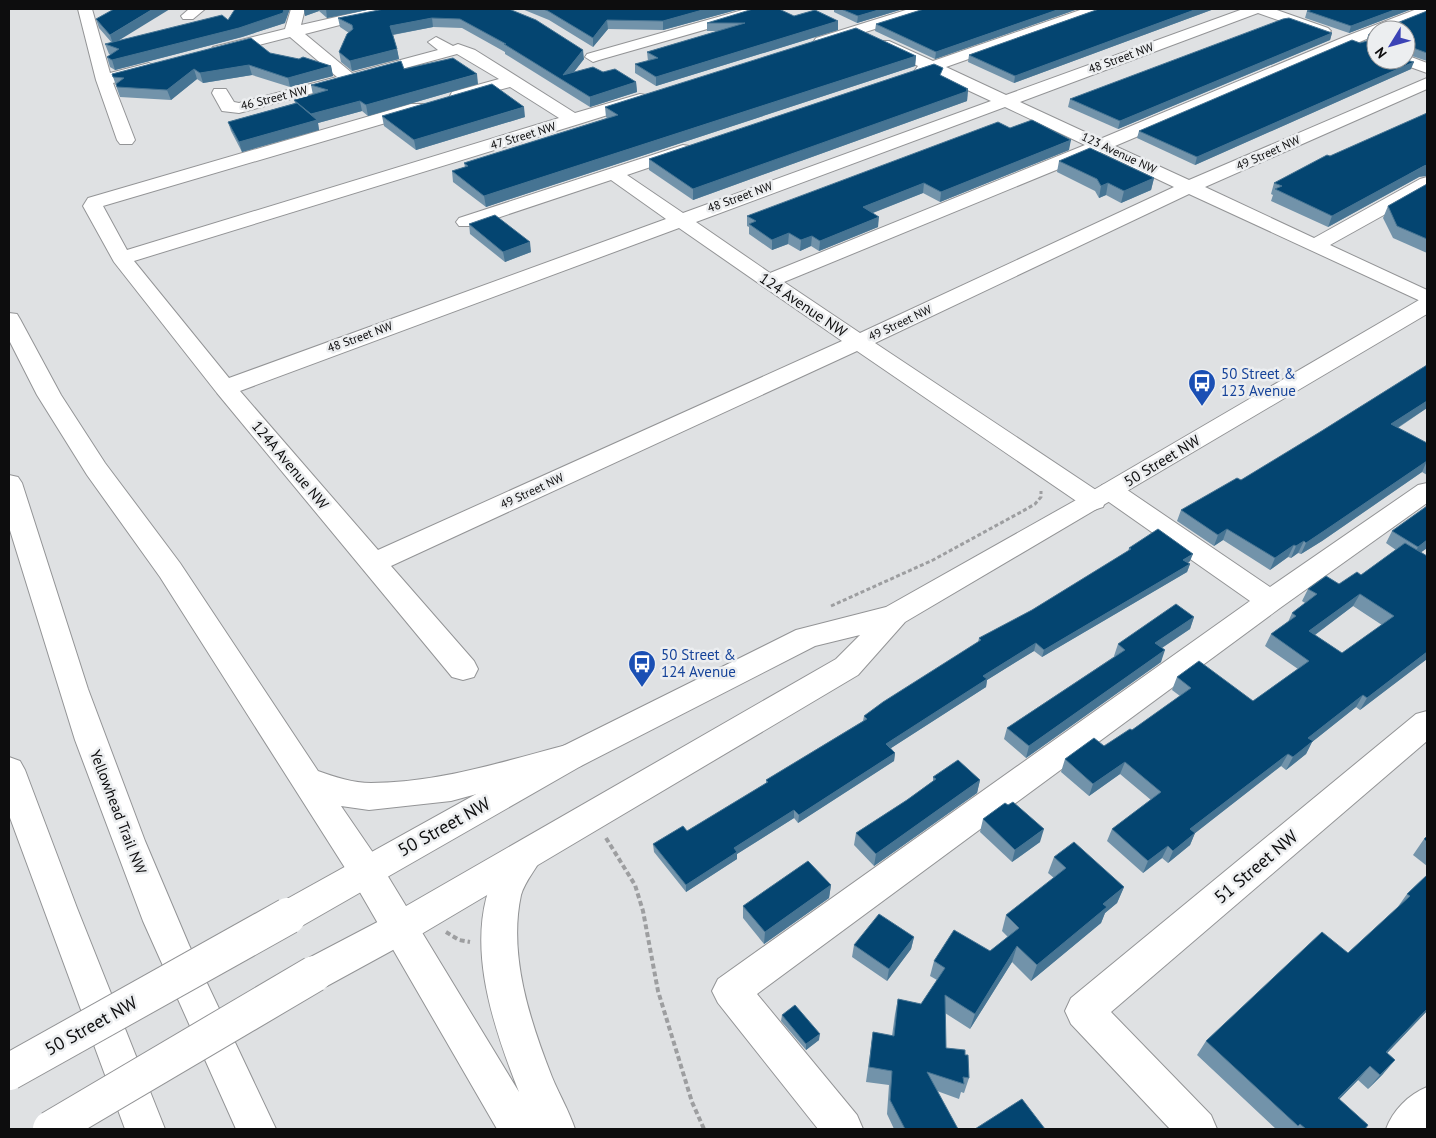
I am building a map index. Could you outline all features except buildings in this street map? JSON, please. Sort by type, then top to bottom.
[{"type":"main road","points":[[292,31],[298,9]]},
{"type":"main road","points":[[208,53],[292,31],[402,9]]},
{"type":"main road","points":[[593,57],[762,9]]},
{"type":"main road","points":[[806,46],[923,9]]},
{"type":"main road","points":[[905,76],[1097,9]]},
{"type":"main road","points":[[1258,9],[1366,47]]},
{"type":"main road","name":"48 Street NW","points":[[225,388],[1258,9]]},
{"type":"main road","points":[[768,281],[1101,145],[1349,40],[1427,10]]},
{"type":"main road","points":[[89,11],[104,80],[126,140]]},
{"type":"main road","name":"123 Avenue NW","points":[[831,18],[1427,298]]},
{"type":"main road","points":[[292,31],[348,78]]},
{"type":"main road","points":[[432,40],[451,51],[464,50],[573,120]]},
{"type":"main road","points":[[579,48],[609,67]]},
{"type":"main road","name":"46 Street NW","points":[[220,93],[228,107],[239,108],[451,51]]},
{"type":"main road","points":[[104,80],[161,65]]},
{"type":"main road","name":"124A Avenue NW","points":[[463,669],[225,388],[121,258],[93,206],[95,202],[512,81]]},
{"type":"main road","name":"49 Street NW","points":[[374,563],[859,342],[1191,186],[1427,83]]},
{"type":"main road","name":"47 Street NW","points":[[121,258],[654,94],[639,85]]},
{"type":"main road","points":[[466,222],[698,145]]},
{"type":"main road","name":"124 Avenue NW","points":[[613,173],[859,342],[1270,601]]},
{"type":"main road","points":[[1315,245],[1427,183]]},
{"type":"main road","name":"50 Street NW","points":[[9,1072],[570,757],[806,638],[894,615],[1102,496],[1427,305]]},
{"type":"main road","points":[[9,319],[49,395],[96,469],[170,570],[366,871],[519,1129]]},
{"type":"main road","name":"Yellowhead Trail NW","points":[[9,483],[49,620],[97,760],[149,894],[256,1129]]},
{"type":"main road","points":[[843,1129],[730,991],[1270,601],[1427,491]]},
{"type":"main road","name":"50 Street NW","points":[[51,1129],[314,974],[400,928],[847,667],[894,615]]},
{"type":"main road","name":"51 Street NW","points":[[1197,1129],[1084,1011],[1427,723]]},
{"type":"main road","points":[[309,781],[335,791],[369,797],[394,795],[451,788],[570,757]]},
{"type":"main road","points":[[9,770],[59,908],[145,1129]]},
{"type":"main road","points":[[526,855],[511,878],[504,894],[500,916],[500,942],[506,988],[518,1035],[555,1129]]},
{"type":"main road","points":[[1406,1129],[1427,1107]]},
{"type":"path","points":[[603,834],[620,858],[635,885],[643,911],[658,991],[692,1102],[704,1129]]},
{"type":"place","name":"50 Street & 123 Avenue","points":[[1202,407]]},
{"type":"place","name":"50 Street & 124 Avenue","points":[[642,688]]}]
